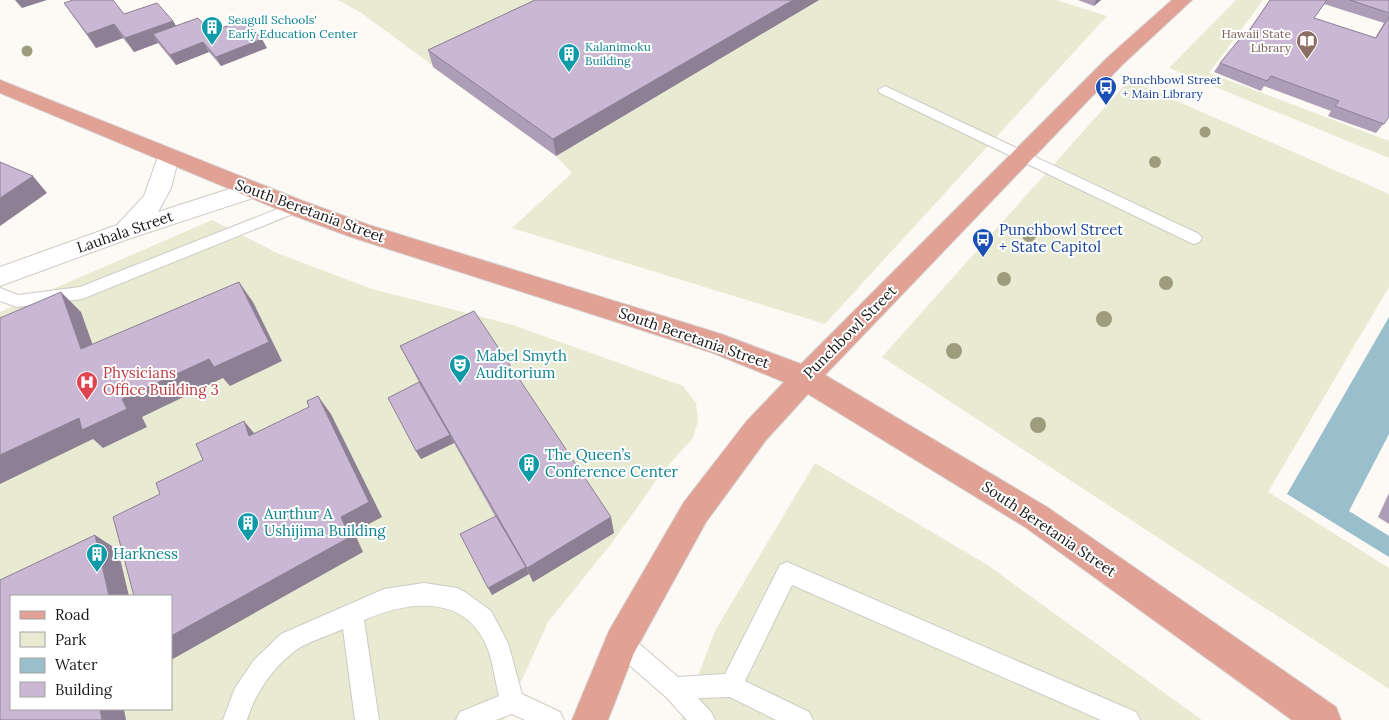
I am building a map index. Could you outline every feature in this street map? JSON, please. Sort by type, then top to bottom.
[{"type":"main road","name":"Punchbowl Street","points":[[590,720],[621,643],[695,512],[756,432],[804,378],[1115,61],[1183,0]]},
{"type":"main road","name":"South Beretania Street","points":[[0,86],[251,190],[360,231],[721,345],[804,378],[848,402],[1036,517],[1323,720]]},
{"type":"street","points":[[119,233],[139,219],[155,198],[161,187],[168,156]]},
{"type":"street","name":"Lauhala Street","points":[[0,277],[119,233],[251,190]]},
{"type":"lane","points":[[885,90],[1194,238]]},
{"type":"lane","points":[[0,294],[17,301],[82,293],[295,207]]},
{"type":"lane","points":[[730,686],[787,572],[1128,720]]},
{"type":"lane","points":[[235,720],[243,696],[262,668],[289,642],[384,600],[424,594],[457,599],[483,620],[497,643],[512,702]]},
{"type":"lane","points":[[352,614],[367,720]]},
{"type":"lane","points":[[621,643],[674,689],[703,720]]},
{"type":"lane","points":[[674,689],[712,685],[730,686],[801,720]]},
{"type":"lane","points":[[468,720],[512,702],[552,720]]},
{"type":"green space","points":[[338,0],[1056,0],[1107,16],[825,324],[512,228],[572,173],[556,156],[360,12]]},
{"type":"green space","points":[[1236,0],[1263,0],[1209,73],[1389,141],[1389,158],[1169,68]]},
{"type":"green space","points":[[1129,80],[1389,194],[1389,287],[1268,492],[1389,568],[1389,689],[882,357]]},
{"type":"green space","points":[[212,220],[277,253],[372,289],[513,325],[683,386],[696,403],[698,421],[693,438],[663,471],[611,544],[548,622],[504,720],[0,720],[0,312]]},
{"type":"green space","points":[[815,463],[986,564],[1202,720],[681,720],[716,629]]},
{"type":"water","points":[[1389,317],[1389,434],[1349,511],[1389,536],[1389,557],[1287,494]]},
{"type":"building","points":[[73,0],[113,0],[124,14],[157,3],[173,21],[125,38],[114,24],[87,34],[64,3]]},
{"type":"building","name":"Kalanimoku Building","points":[[535,0],[793,0],[553,139],[428,50]]},
{"type":"building","name":"Hawaii State Library","points":[[1270,0],[1327,0],[1314,18],[1376,38],[1389,17],[1389,117],[1384,124],[1335,106],[1339,101],[1271,76],[1267,81],[1220,63],[1243,35],[1248,37],[1253,32],[1249,31]]},
{"type":"building","points":[[1350,0],[1389,0],[1389,13]]},
{"type":"building","points":[[198,18],[211,32],[243,20],[262,39],[216,57],[203,42],[170,55],[153,34]]},
{"type":"building","points":[[0,162],[33,176],[0,198]]},
{"type":"building","name":"Physicians Office Building 3","points":[[239,282],[269,342],[214,367],[209,359],[122,399],[127,409],[82,430],[79,418],[0,455],[0,318],[61,292],[81,349]]},
{"type":"building","name":"The Queen’s Conference Center","points":[[474,311],[611,517],[527,568],[400,346]]},
{"type":"building","points":[[419,382],[450,435],[416,451],[388,398]]},
{"type":"building","name":"Aurthur A Ushijima Building","points":[[318,396],[369,502],[341,517],[350,537],[172,635],[172,595],[134,595],[113,517],[160,494],[156,483],[203,460],[196,444],[244,421],[249,436],[309,407],[307,401]]},
{"type":"building","points":[[496,516],[526,567],[488,588],[460,534]]},
{"type":"building","points":[[95,535],[109,595],[10,595],[10,710],[100,710],[102,720],[0,720],[0,580]]},
{"type":"place","name":"Seagull Schools' Early Education Center","points":[[212,46]]},
{"type":"place","name":"Hawaii State Library","points":[[1307,60]]},
{"type":"place","name":"Kalanimoku Building","points":[[569,73]]},
{"type":"place","name":"Punchbowl Street + Main Library","points":[[1106,106]]},
{"type":"place","name":"Punchbowl Street + State Capitol","points":[[983,258]]},
{"type":"place","name":"Mabel Smyth Auditorium","points":[[460,384]]},
{"type":"place","name":"Physicians Office Building 3","points":[[87,401]]},
{"type":"place","name":"The Queen’s Conference Center","points":[[529,483]]},
{"type":"place","name":"Aurthur A Ushijima Building","points":[[248,542]]},
{"type":"place","name":"Harkness","points":[[97,573]]}]
